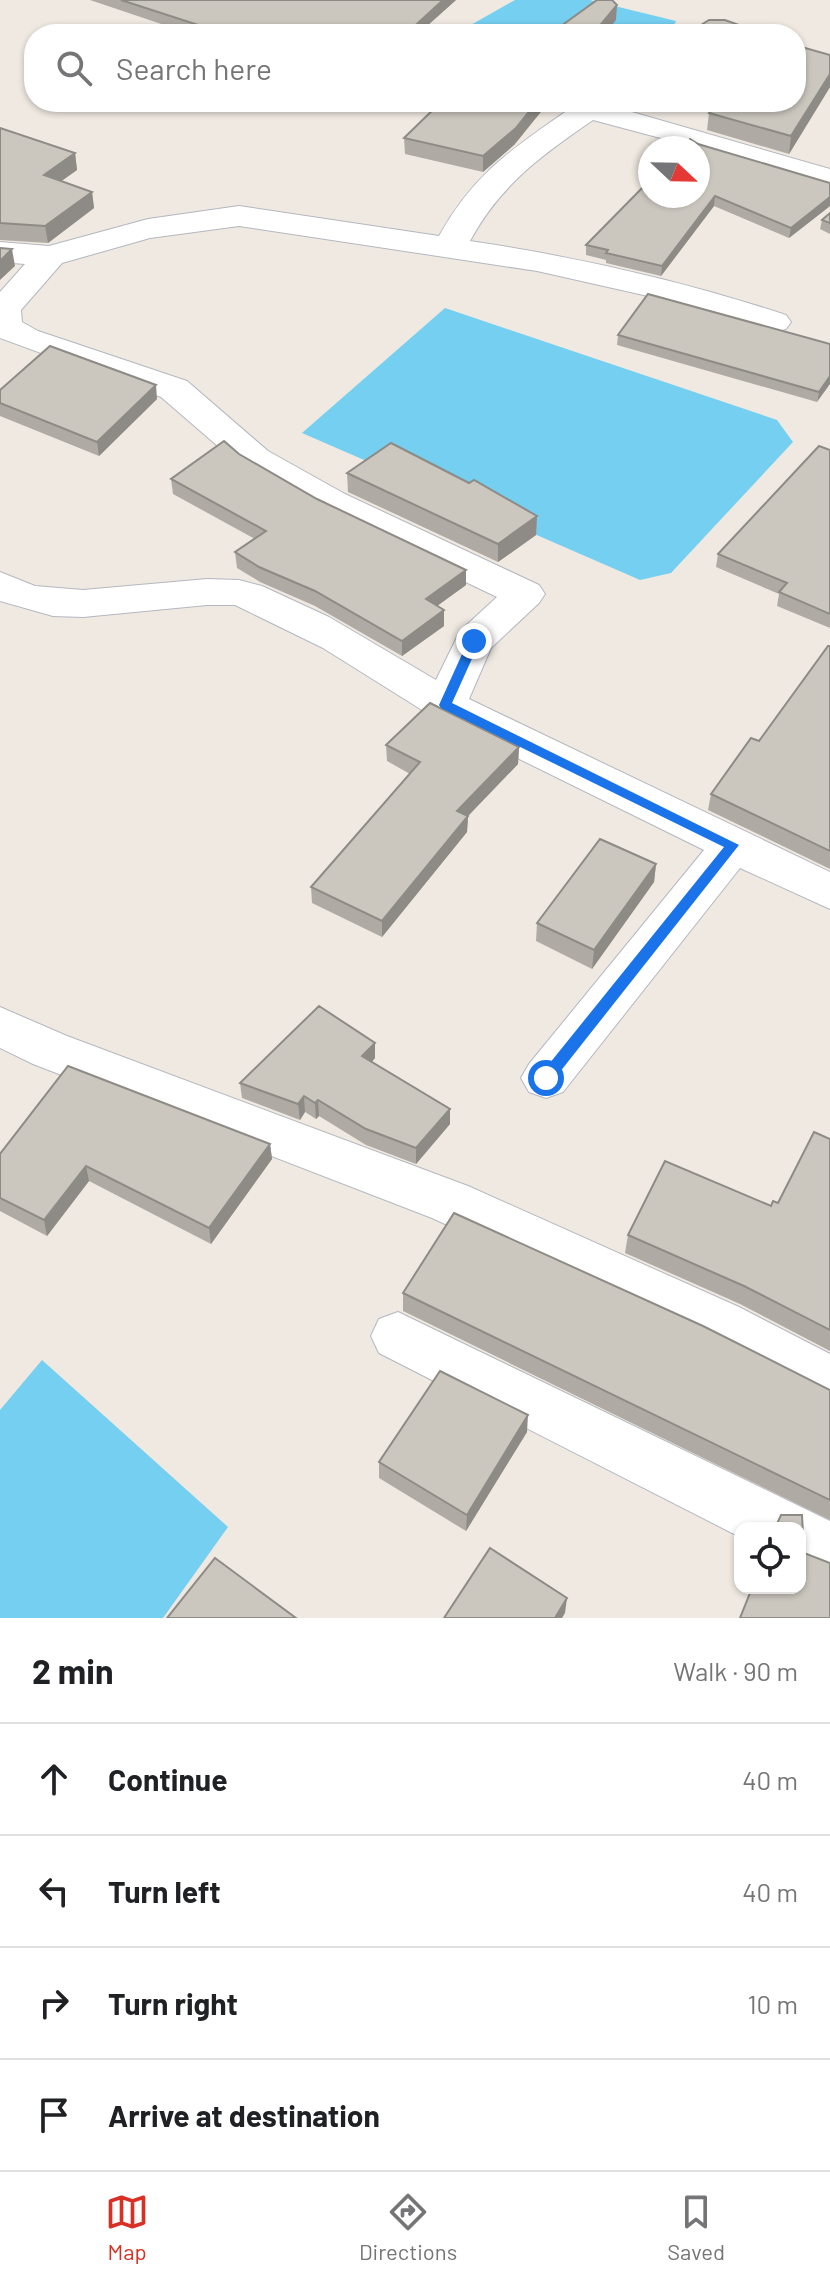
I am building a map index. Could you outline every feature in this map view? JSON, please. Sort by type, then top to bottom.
[{"type":"street","points":[[450,247],[473,205],[523,154],[584,112]]},
{"type":"street","points":[[612,112],[830,179]]},
{"type":"street","points":[[0,252],[50,256],[148,229],[239,216],[537,261],[697,297],[774,322]]},
{"type":"street","points":[[50,256],[4,309],[5,327],[26,338],[174,389],[255,459],[332,503],[525,594],[474,641],[445,705]]},
{"type":"street","points":[[0,585],[17,597],[63,604],[237,592],[317,627],[445,705],[830,892]]},
{"type":"street","points":[[546,1078],[733,845]]},
{"type":"street","points":[[0,1026],[50,1050],[463,1208],[720,1324],[830,1382]]},
{"type":"street","points":[[398,1336],[770,1522]]},
{"type":"street","points":[[806,1539],[830,1551]]},
{"type":"water","points":[[515,0],[590,0],[676,21],[675,24],[473,24]]},
{"type":"water","points":[[445,308],[777,420],[793,442],[671,573],[640,580],[302,433]]},
{"type":"water","points":[[42,1360],[228,1527],[163,1618],[0,1618],[0,1410]]},
{"type":"building","points":[[121,0],[443,0],[417,24],[195,24]]},
{"type":"building","points":[[597,0],[612,0],[617,5],[601,24],[564,24]]},
{"type":"building","points":[[709,20],[725,20],[736,24],[703,24]]},
{"type":"building","points":[[806,48],[830,55],[830,74],[791,136],[709,113],[806,112]]},
{"type":"building","points":[[431,112],[529,112],[516,128],[483,156],[404,138]]},
{"type":"building","points":[[0,128],[75,153],[44,175],[92,192],[45,226],[0,223]]},
{"type":"building","points":[[710,148],[830,183],[830,197],[791,228],[715,196],[710,203]]},
{"type":"building","points":[[638,192],[638,208],[706,208],[662,266],[586,245]]},
{"type":"building","points":[[0,248],[12,249],[0,261]]},
{"type":"building","points":[[648,294],[830,344],[830,376],[819,392],[618,335]]},
{"type":"building","points":[[50,346],[156,385],[97,442],[0,403],[0,390]]},
{"type":"building","points":[[224,441],[239,454],[317,499],[466,570],[426,599],[444,610],[402,641],[315,591],[259,567],[235,552],[266,531],[171,479]]},
{"type":"building","points":[[391,443],[469,483],[474,480],[537,516],[498,544],[347,473]]},
{"type":"building","points":[[819,446],[830,450],[830,614],[779,592],[787,583],[718,554]]},
{"type":"building","points":[[828,646],[830,851],[711,794],[751,738],[759,741]]},
{"type":"building","points":[[430,703],[519,747],[457,811],[468,816],[382,921],[311,887],[420,762],[386,745]]},
{"type":"building","points":[[600,839],[656,864],[594,950],[537,923]]},
{"type":"building","points":[[319,1006],[375,1043],[362,1056],[450,1109],[416,1148],[366,1129],[318,1100],[315,1103],[304,1096],[298,1104],[240,1083]]},
{"type":"building","points":[[68,1066],[270,1144],[209,1228],[86,1166],[44,1220],[0,1198],[0,1154]]},
{"type":"building","points":[[814,1132],[830,1139],[830,1330],[744,1286],[628,1235],[665,1161],[771,1206],[773,1201],[778,1203]]},
{"type":"building","points":[[454,1213],[703,1326],[830,1390],[830,1500],[403,1293]]},
{"type":"building","points":[[440,1371],[528,1415],[467,1515],[379,1462]]},
{"type":"building","points":[[781,1515],[802,1515],[802,1522],[778,1522]]},
{"type":"building","points":[[490,1548],[567,1598],[555,1618],[444,1618]]},
{"type":"building","points":[[806,1554],[830,1563],[830,1618],[740,1618],[750,1594],[806,1594]]},
{"type":"building","points":[[215,1558],[296,1618],[167,1618]]},
{"type":"route","points":[[474,641],[445,705],[733,845],[546,1078]]}]
